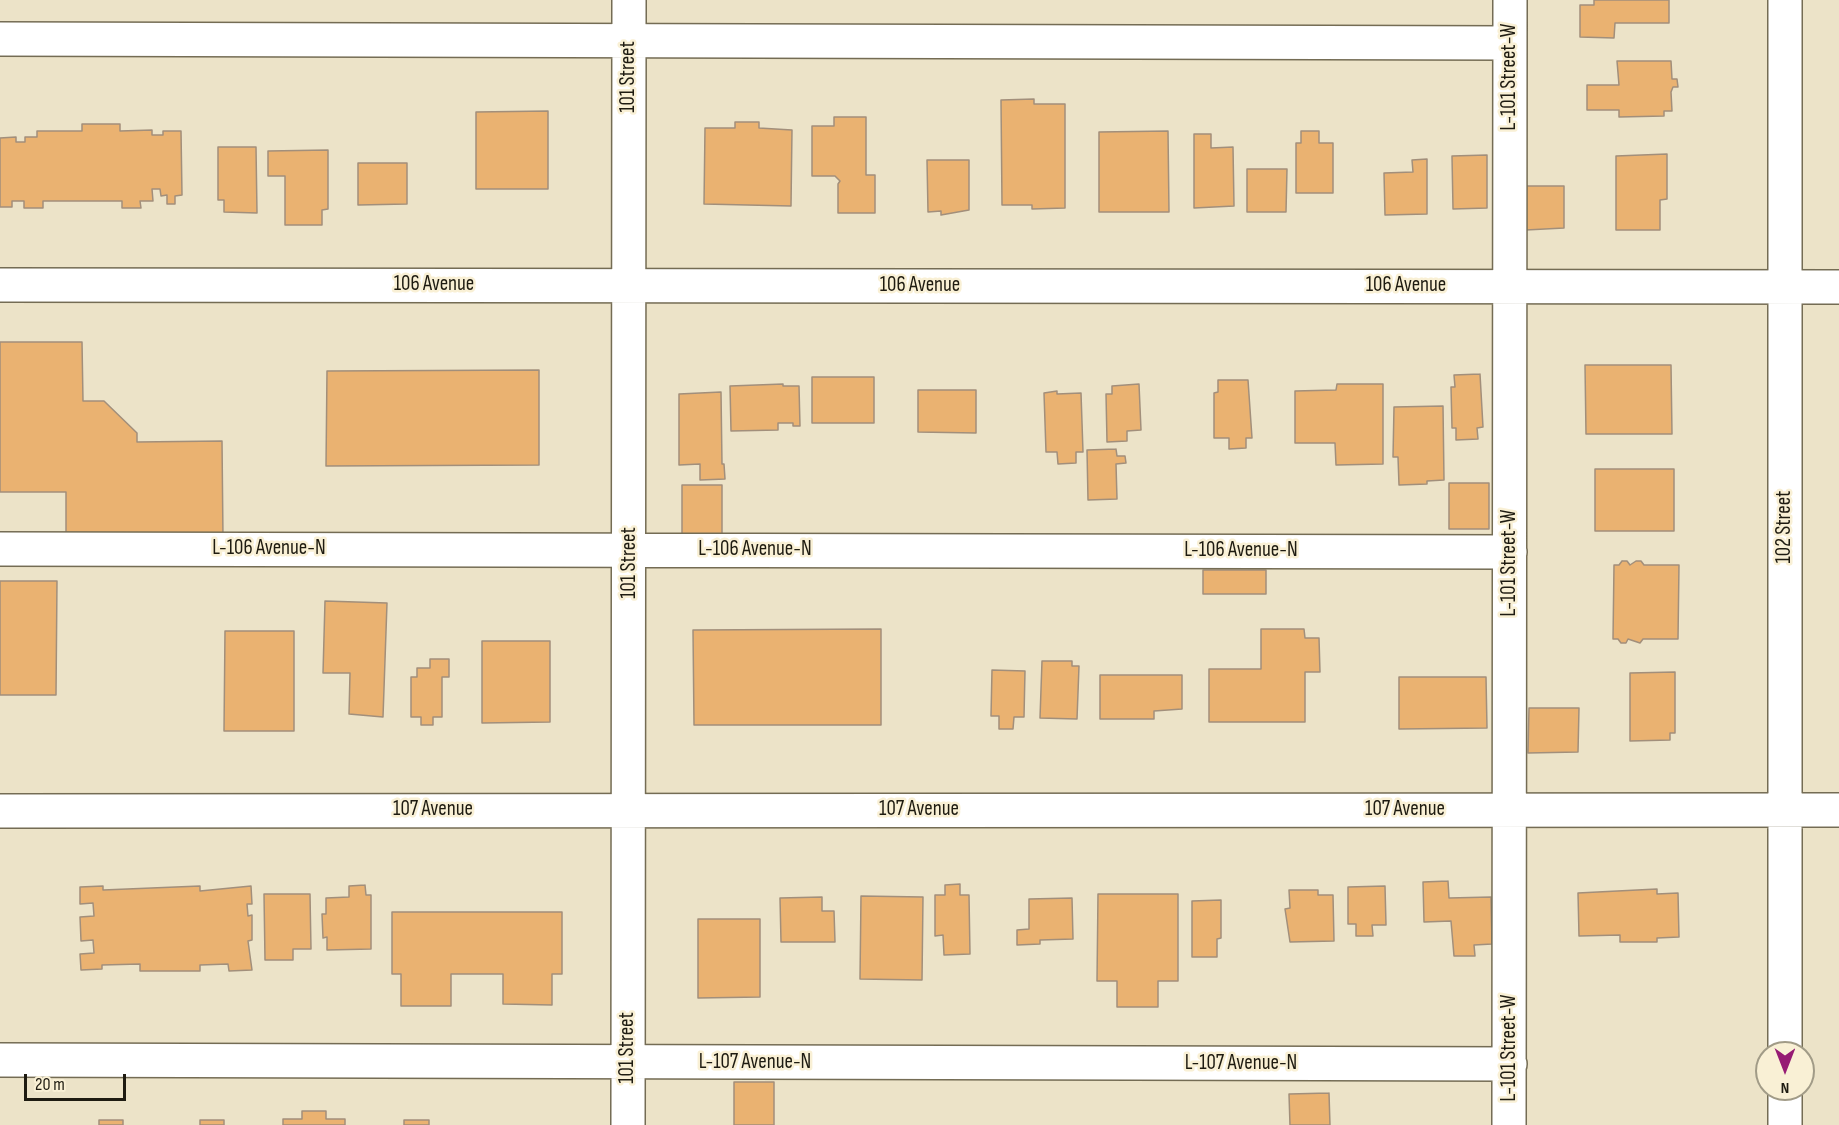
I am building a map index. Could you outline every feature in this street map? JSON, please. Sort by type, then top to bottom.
[{"type":"street","name":"101 Street","points":[[628,1125],[629,0]]},
{"type":"street","name":"L-101 Street-W","points":[[1509,1125],[1510,0]]},
{"type":"street","name":"102 Street","points":[[1785,0],[1783,286],[1785,1041]]},
{"type":"street","points":[[0,39],[1510,43]]},
{"type":"street","name":"106 Avenue","points":[[0,285],[1839,286]]},
{"type":"street","name":"L-106 Avenue-N","points":[[0,549],[1510,552]]},
{"type":"street","name":"107 Avenue","points":[[0,811],[1839,810]]},
{"type":"street","name":"L-107 Avenue-N","points":[[0,1060],[1510,1064]]},
{"type":"street","points":[[1785,1101],[1785,1125]]},
{"type":"building","points":[[1594,0],[1669,0],[1669,23],[1615,23],[1614,38],[1580,37],[1580,5],[1594,5]]},
{"type":"building","points":[[1617,61],[1671,61],[1672,79],[1677,79],[1678,87],[1673,87],[1671,92],[1672,111],[1664,111],[1664,116],[1619,117],[1619,110],[1587,110],[1587,85],[1619,85]]},
{"type":"building","points":[[1034,99],[1034,104],[1065,104],[1065,208],[1032,209],[1032,205],[1002,205],[1001,100]]},
{"type":"building","points":[[548,111],[548,189],[476,189],[476,112]]},
{"type":"building","points":[[834,117],[866,117],[866,175],[875,175],[875,213],[838,213],[838,184],[840,181],[835,176],[812,176],[812,126],[834,126]]},
{"type":"building","points":[[735,122],[759,122],[759,128],[792,130],[791,206],[704,204],[705,128],[735,128]]},
{"type":"building","points":[[82,124],[120,124],[120,131],[152,130],[152,135],[163,135],[163,131],[181,131],[182,195],[175,196],[175,204],[167,204],[167,195],[161,196],[160,189],[152,189],[153,201],[140,201],[141,208],[122,208],[122,201],[43,201],[43,208],[24,208],[24,201],[12,201],[12,207],[0,207],[0,138],[16,137],[16,142],[25,142],[25,137],[37,137],[37,131],[82,131]]},
{"type":"building","points":[[1168,131],[1169,212],[1099,212],[1099,132]]},
{"type":"building","points":[[1301,131],[1319,131],[1319,143],[1333,143],[1333,193],[1296,193],[1296,143],[1301,143]]},
{"type":"building","points":[[1194,134],[1211,134],[1211,148],[1233,147],[1234,206],[1194,208]]},
{"type":"building","points":[[218,147],[256,147],[257,213],[224,212],[224,200],[218,200]]},
{"type":"building","points":[[328,150],[328,209],[322,210],[322,225],[285,225],[285,176],[268,176],[268,151]]},
{"type":"building","points":[[1667,154],[1667,199],[1660,200],[1660,230],[1616,230],[1616,156]]},
{"type":"building","points":[[1487,155],[1487,208],[1453,209],[1452,156]]},
{"type":"building","points":[[1427,159],[1427,214],[1385,215],[1384,173],[1413,172],[1412,160]]},
{"type":"building","points":[[927,160],[969,160],[969,210],[941,215],[941,211],[928,212]]},
{"type":"building","points":[[358,163],[407,163],[407,204],[358,205]]},
{"type":"building","points":[[1247,169],[1287,169],[1286,212],[1247,212]]},
{"type":"building","points":[[1526,186],[1564,186],[1564,228],[1526,230]]},
{"type":"building","points":[[0,342],[82,342],[83,401],[104,401],[137,433],[137,442],[222,441],[223,538],[66,537],[66,492],[0,492]]},
{"type":"building","points":[[1585,365],[1671,365],[1672,434],[1586,434]]},
{"type":"building","points":[[539,370],[539,465],[326,466],[327,371]]},
{"type":"building","points":[[1480,374],[1483,427],[1477,428],[1478,439],[1456,440],[1456,428],[1452,428],[1451,387],[1455,387],[1454,375]]},
{"type":"building","points":[[812,377],[874,377],[874,423],[812,423]]},
{"type":"building","points":[[1218,380],[1248,380],[1252,438],[1246,438],[1246,448],[1229,449],[1229,438],[1214,438],[1214,393],[1218,392]]},
{"type":"building","points":[[783,384],[783,386],[799,386],[800,426],[793,426],[793,423],[778,423],[778,430],[731,431],[730,386]]},
{"type":"building","points":[[1139,384],[1141,430],[1127,431],[1127,441],[1107,442],[1106,394],[1112,394],[1112,386]]},
{"type":"building","points":[[1337,384],[1383,384],[1383,464],[1336,465],[1335,443],[1295,443],[1295,391],[1336,390]]},
{"type":"building","points":[[918,390],[976,390],[976,433],[918,432]]},
{"type":"building","points":[[1057,391],[1057,394],[1081,393],[1083,452],[1076,452],[1076,463],[1058,464],[1057,452],[1046,452],[1044,393]]},
{"type":"building","points":[[721,392],[722,464],[724,464],[725,479],[700,480],[700,464],[679,465],[679,394]]},
{"type":"building","points":[[1443,406],[1444,480],[1427,481],[1427,484],[1399,485],[1398,457],[1393,457],[1394,407]]},
{"type":"building","points":[[1116,449],[1117,456],[1125,456],[1126,463],[1116,464],[1117,499],[1088,500],[1087,450]]},
{"type":"building","points":[[1595,469],[1674,469],[1674,531],[1595,531]]},
{"type":"building","points":[[1449,483],[1489,483],[1489,529],[1449,529]]},
{"type":"building","points":[[682,485],[722,485],[722,534],[682,534]]},
{"type":"building","points":[[1622,561],[1627,561],[1630,565],[1641,561],[1644,565],[1679,565],[1678,639],[1643,639],[1640,643],[1628,639],[1626,643],[1621,643],[1618,639],[1613,639],[1614,565],[1619,565]]},
{"type":"building","points":[[1203,570],[1266,570],[1266,594],[1203,594]]},
{"type":"building","points":[[0,581],[57,581],[56,695],[0,695]]},
{"type":"building","points":[[325,601],[387,603],[383,717],[349,714],[350,673],[323,673]]},
{"type":"building","points":[[881,629],[881,725],[694,725],[693,630]]},
{"type":"building","points":[[1261,629],[1304,629],[1305,638],[1319,638],[1320,672],[1305,672],[1305,722],[1209,722],[1209,669],[1261,669]]},
{"type":"building","points":[[225,631],[294,631],[294,731],[224,731]]},
{"type":"building","points":[[482,641],[550,641],[550,722],[482,723]]},
{"type":"building","points":[[430,659],[449,659],[449,677],[442,677],[442,717],[433,717],[433,725],[421,725],[421,717],[411,717],[411,677],[417,677],[417,668],[430,668]]},
{"type":"building","points":[[1042,661],[1072,661],[1072,666],[1079,666],[1077,719],[1040,718]]},
{"type":"building","points":[[992,670],[1025,671],[1024,717],[1014,717],[1013,729],[999,729],[999,716],[991,716]]},
{"type":"building","points":[[1675,672],[1675,733],[1670,733],[1670,740],[1630,741],[1630,673]]},
{"type":"building","points":[[1100,675],[1182,675],[1182,709],[1154,711],[1154,719],[1100,719]]},
{"type":"building","points":[[1399,677],[1486,677],[1487,728],[1399,729]]},
{"type":"building","points":[[1529,708],[1579,708],[1578,752],[1528,753]]},
{"type":"building","points":[[1448,881],[1449,898],[1491,897],[1492,944],[1474,945],[1475,956],[1454,956],[1451,921],[1424,922],[1423,882]]},
{"type":"building","points":[[960,884],[960,895],[969,895],[970,954],[944,955],[943,935],[935,936],[935,895],[945,895],[945,885]]},
{"type":"building","points":[[365,885],[366,895],[371,895],[371,949],[327,950],[327,937],[323,938],[322,914],[326,914],[326,898],[349,897],[349,886]]},
{"type":"building","points":[[103,886],[103,890],[200,886],[200,891],[251,886],[252,904],[247,904],[248,916],[252,915],[252,940],[248,941],[252,970],[229,971],[228,964],[200,965],[200,971],[140,971],[140,964],[102,965],[102,969],[81,970],[80,954],[94,953],[93,940],[81,941],[80,917],[94,916],[93,903],[80,904],[80,887]]},
{"type":"building","points":[[1385,886],[1386,925],[1372,925],[1373,936],[1356,936],[1356,924],[1348,924],[1348,887]]},
{"type":"building","points":[[1657,889],[1657,894],[1678,893],[1679,937],[1657,938],[1657,942],[1620,942],[1620,935],[1579,936],[1578,893]]},
{"type":"building","points":[[1289,890],[1318,890],[1318,895],[1333,895],[1334,941],[1290,942],[1285,909],[1290,908]]},
{"type":"building","points":[[264,894],[310,894],[311,949],[293,949],[293,960],[265,960]]},
{"type":"building","points":[[1098,894],[1178,894],[1178,981],[1158,981],[1158,1007],[1117,1007],[1117,981],[1097,981]]},
{"type":"building","points":[[861,896],[923,897],[922,980],[860,979]]},
{"type":"building","points":[[822,897],[822,911],[834,911],[835,942],[781,942],[780,898]]},
{"type":"building","points":[[1072,898],[1073,939],[1040,940],[1040,944],[1017,945],[1017,930],[1029,929],[1029,899]]},
{"type":"building","points":[[1221,900],[1221,938],[1217,939],[1217,957],[1192,957],[1192,901]]},
{"type":"building","points":[[392,912],[562,912],[562,974],[552,974],[552,1005],[503,1004],[503,974],[451,974],[451,1006],[401,1006],[401,974],[392,974]]},
{"type":"building","points":[[698,919],[760,919],[760,997],[698,998]]},
{"type":"building","points":[[734,1082],[774,1082],[774,1125],[734,1125]]},
{"type":"building","points":[[1329,1093],[1330,1125],[1290,1125],[1289,1094]]},
{"type":"building","points":[[302,1111],[326,1111],[326,1119],[345,1119],[345,1125],[283,1125],[283,1119],[302,1119]]},
{"type":"building","points":[[99,1120],[123,1120],[123,1125],[99,1125]]},
{"type":"building","points":[[200,1120],[224,1120],[224,1125],[200,1125]]},
{"type":"building","points":[[404,1120],[429,1120],[429,1125],[404,1125]]}]
